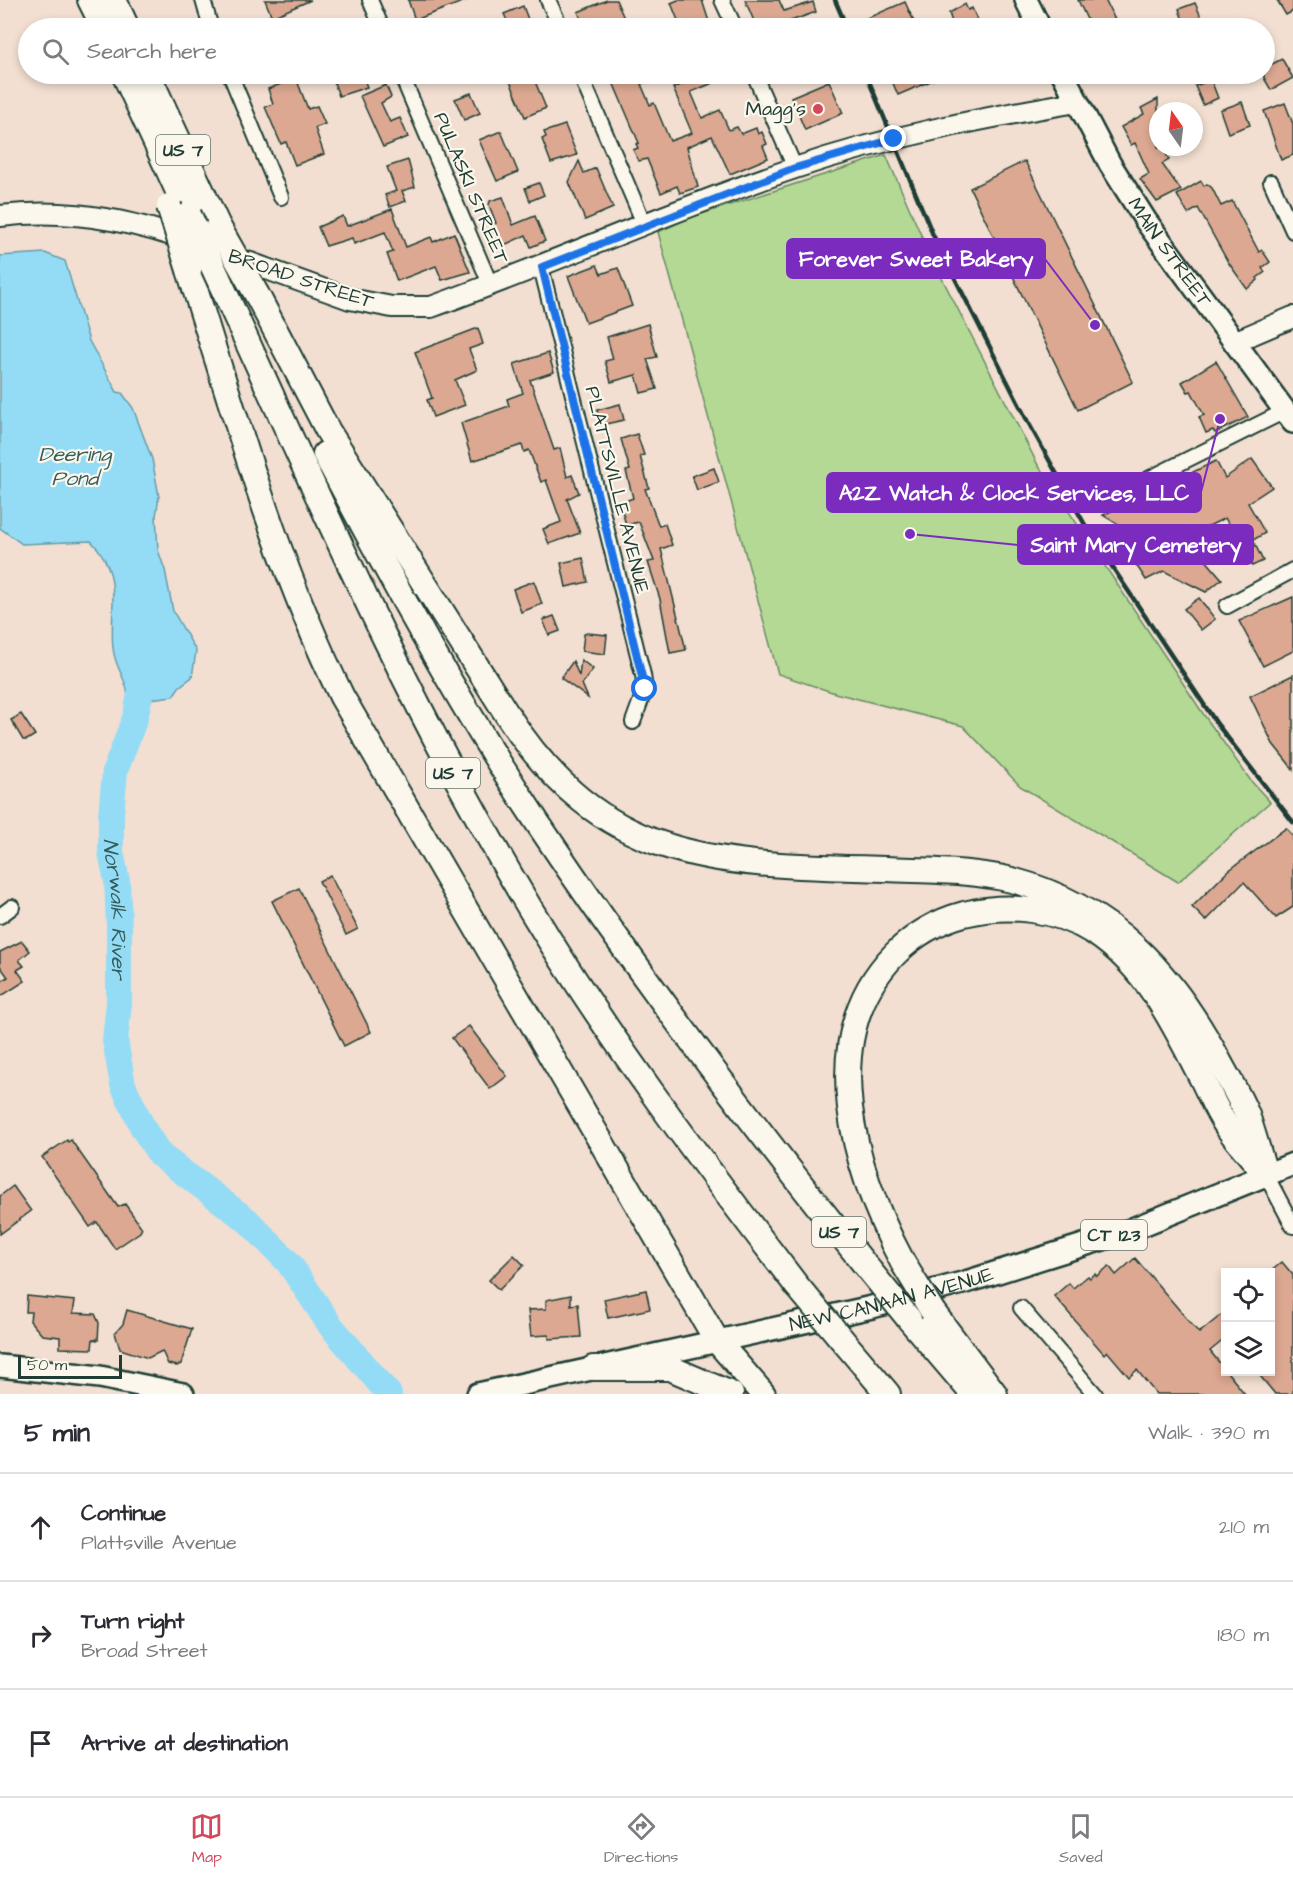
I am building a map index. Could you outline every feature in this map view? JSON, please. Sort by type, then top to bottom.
[{"type":"highway","points":[[84,0],[90,18]]},
{"type":"highway","points":[[90,0],[99,18]]},
{"type":"highway","points":[[114,0],[123,18]]},
{"type":"highway","points":[[117,84],[179,211],[189,270],[285,566],[311,632],[342,696],[717,1341],[763,1394]]},
{"type":"highway","name":"US 7","points":[[128,84],[179,211],[220,282],[392,653],[505,866],[612,1037],[706,1167],[797,1286],[888,1394]]},
{"type":"highway","name":"US 7","points":[[153,84],[218,226],[253,294],[310,424],[376,549],[463,701],[537,822],[706,1063],[870,1271],[973,1394]]},
{"type":"highway","points":[[253,294],[328,431],[508,716],[534,753],[575,796],[626,830],[687,854],[754,864],[992,876],[1051,894],[1089,912],[1143,952],[1190,1011],[1246,1114],[1266,1175]]},
{"type":"highway","points":[[995,1394],[933,1312],[903,1263],[873,1198],[858,1147],[849,1092],[851,1038],[864,997],[887,962],[920,934],[940,922],[976,911],[1013,908],[1053,915],[1093,933],[1124,956],[1147,983],[1169,1016],[1225,1125],[1266,1175]]},
{"type":"highway","points":[[593,1368],[670,1368],[731,1394]]},
{"type":"main road","points":[[1026,0],[1035,18]]},
{"type":"main road","name":"MAIN STREET","points":[[1068,84],[1110,164],[1146,221],[1289,416]]},
{"type":"main road","name":"NEW CANAAN AVENUE","points":[[478,1394],[872,1307],[1002,1272],[1161,1219],[1293,1164]]},
{"type":"main road","points":[[0,1366],[100,1377],[183,1394]]},
{"type":"street","points":[[202,0],[208,18]]},
{"type":"street","points":[[370,0],[378,18]]},
{"type":"street","points":[[548,0],[556,18]]},
{"type":"street","points":[[723,0],[731,18]]},
{"type":"street","points":[[234,84],[281,198]]},
{"type":"street","name":"PULASKI STREET","points":[[405,84],[491,286]]},
{"type":"street","points":[[584,84],[645,226]]},
{"type":"street","points":[[758,84],[795,168]]},
{"type":"street","name":"BROAD STREET","points":[[4,215],[62,213],[107,218],[159,231],[350,299],[392,307],[431,306],[542,267],[795,168],[916,132],[986,117],[1077,102]]},
{"type":"street","points":[[1271,182],[1293,231]]},
{"type":"street","name":"PLATTSVILLE AVENUE","points":[[542,267],[643,675],[645,689],[633,722]]},
{"type":"street","points":[[1234,342],[1293,317]]},
{"type":"street","points":[[1106,500],[1289,416]]},
{"type":"street","points":[[1227,606],[1293,570]]},
{"type":"street","points":[[0,916],[12,907]]},
{"type":"street","points":[[1266,1175],[1293,1226]]},
{"type":"street","points":[[1021,1308],[1095,1394]]},
{"type":"green space","points":[[886,155],[929,253],[1038,465],[1204,715],[1251,781],[1270,802],[1178,882],[1020,786],[963,726],[835,693],[778,674],[658,232],[689,218]]},
{"type":"water","name":"Deering Pond","points":[[45,253],[65,261],[89,341],[117,392],[122,393],[133,408],[152,459],[159,496],[156,516],[158,550],[165,570],[173,611],[196,651],[192,677],[179,687],[173,696],[150,699],[135,718],[127,711],[126,685],[117,665],[113,648],[113,592],[108,566],[101,553],[91,541],[22,544],[0,528],[0,256]]},
{"type":"building","points":[[265,0],[311,0],[272,17]]},
{"type":"building","points":[[408,0],[465,1],[420,18],[414,18]]},
{"type":"building","points":[[607,0],[616,0],[624,18],[581,18],[578,12]]},
{"type":"building","points":[[678,0],[702,0],[708,18],[677,18],[671,3]]},
{"type":"building","points":[[745,0],[779,0],[784,11],[813,2],[816,12],[799,18],[753,18]]},
{"type":"building","points":[[1078,0],[1105,0],[1114,18],[1086,18]]},
{"type":"building","points":[[1277,0],[1293,0],[1293,11],[1286,15]]},
{"type":"building","points":[[905,2],[912,18],[867,18]]},
{"type":"building","points":[[1195,3],[1202,18],[1182,18],[1179,9]]},
{"type":"building","points":[[965,4],[968,10],[972,8],[977,18],[951,18],[949,13]]},
{"type":"building","points":[[523,6],[528,18],[506,18],[504,14]]},
{"type":"building","points":[[1282,59],[1293,78],[1271,90],[1268,84],[1275,84],[1275,62]]},
{"type":"building","points":[[281,84],[298,84],[308,109],[317,106],[325,124],[315,128],[324,154],[295,165],[286,142],[281,144],[265,107],[273,104],[268,89]]},
{"type":"building","points":[[335,84],[366,84],[367,87],[339,96]]},
{"type":"building","points":[[511,84],[536,84],[546,108],[525,117]]},
{"type":"building","points":[[614,84],[641,84],[650,105],[654,103],[670,141],[692,133],[673,88],[683,84],[711,84],[691,92],[702,118],[720,110],[729,130],[737,127],[741,134],[756,128],[758,134],[762,132],[767,144],[763,146],[768,158],[730,174],[712,136],[687,147],[698,187],[680,193],[677,186],[661,193],[647,159],[639,161],[633,150],[638,148],[636,144],[639,143]]},
{"type":"building","points":[[822,84],[830,84],[843,113],[805,130],[791,97]]},
{"type":"building","points":[[893,84],[924,84],[898,95]]},
{"type":"building","points":[[1213,84],[1218,98],[1203,105],[1195,86]]},
{"type":"building","points":[[386,85],[391,97],[381,103],[390,122],[400,118],[408,137],[383,147],[360,96]]},
{"type":"building","points":[[471,93],[480,113],[464,120],[455,99]]},
{"type":"building","points":[[1242,102],[1250,125],[1228,133],[1220,110]]},
{"type":"building","points":[[1285,103],[1293,124],[1293,155],[1281,160],[1264,111]]},
{"type":"building","points":[[1149,104],[1149,156],[1167,156],[1169,160],[1162,164],[1181,190],[1157,202],[1140,179],[1149,174],[1135,143],[1131,145],[1121,127],[1144,114],[1141,108]]},
{"type":"building","points":[[565,125],[577,155],[551,163],[542,139],[546,137],[544,132]]},
{"type":"building","points":[[501,131],[518,172],[497,181],[479,140]]},
{"type":"building","points":[[408,160],[415,187],[402,191],[406,201],[390,207],[385,195],[396,191],[387,167]]},
{"type":"building","points":[[579,161],[584,173],[596,168],[613,208],[585,220],[569,182]]},
{"type":"building","points":[[1025,161],[1133,382],[1078,410],[970,188]]},
{"type":"building","points":[[1201,181],[1204,186],[1207,184],[1212,188],[1221,206],[1232,201],[1259,252],[1262,250],[1270,262],[1262,268],[1265,272],[1247,289],[1228,262],[1198,208],[1188,214],[1177,195]]},
{"type":"building","points":[[539,183],[544,195],[530,201],[525,188]]},
{"type":"building","points":[[503,197],[513,225],[535,216],[545,241],[531,247],[526,235],[500,247],[492,229],[491,224],[496,223],[489,205],[490,201]]},
{"type":"building","points":[[392,209],[406,247],[431,237],[433,242],[454,233],[470,272],[442,280],[436,266],[397,281],[387,254],[393,252],[385,232],[354,244],[352,238],[326,246],[318,227],[343,216],[347,226]]},
{"type":"building","points":[[597,265],[601,274],[618,268],[632,306],[586,323],[568,276]]},
{"type":"building","points":[[648,324],[657,357],[647,359],[657,389],[641,393],[636,375],[611,382],[605,361],[613,359],[607,337]]},
{"type":"building","points":[[478,328],[483,344],[469,349],[477,370],[455,380],[465,405],[433,417],[427,400],[432,398],[415,352]]},
{"type":"building","points":[[548,353],[554,372],[530,380],[554,450],[560,448],[567,477],[572,475],[579,493],[567,499],[580,533],[549,544],[543,529],[561,522],[546,480],[541,482],[529,450],[524,452],[522,445],[472,461],[461,423],[509,406],[507,399],[523,393],[514,364]]},
{"type":"building","points":[[1216,361],[1248,417],[1215,433],[1213,430],[1206,433],[1199,417],[1204,415],[1191,391],[1188,392],[1182,382]]},
{"type":"building","points":[[620,404],[624,420],[601,425],[597,410]]},
{"type":"building","points":[[637,434],[644,455],[640,456],[649,488],[645,489],[659,526],[665,524],[672,545],[661,549],[686,650],[670,653],[660,599],[648,562],[654,561],[639,522],[626,525],[620,503],[633,498],[626,471],[630,470],[621,439]]},
{"type":"building","points":[[1252,459],[1272,487],[1248,503],[1265,533],[1253,540],[1263,561],[1252,566],[1225,518],[1186,537],[1222,579],[1206,592],[1164,571],[1146,580],[1135,563],[1160,550],[1103,515],[1216,461],[1225,478]]},
{"type":"building","points":[[714,468],[719,482],[697,490],[692,476]]},
{"type":"building","points":[[583,558],[588,582],[566,587],[561,563]]},
{"type":"building","points":[[534,581],[542,604],[521,612],[513,589]]},
{"type":"building","points":[[1293,597],[1293,651],[1263,666],[1239,621]]},
{"type":"building","points":[[1199,598],[1215,619],[1201,630],[1184,609]]},
{"type":"building","points":[[554,616],[560,631],[549,635],[543,620]]},
{"type":"building","points":[[584,634],[607,635],[605,654],[582,651]]},
{"type":"building","points":[[581,660],[593,669],[582,684],[588,698],[561,678],[573,661],[579,676]]},
{"type":"building","points":[[1293,675],[1293,769],[1273,744],[1250,696]]},
{"type":"building","points":[[21,714],[35,735],[27,740],[23,740],[11,720]]},
{"type":"building","points":[[1286,828],[1293,836],[1293,907],[1276,918],[1244,882],[1206,921],[1192,907],[1228,871]]},
{"type":"building","points":[[330,875],[358,929],[346,935],[319,881]]},
{"type":"building","points":[[299,888],[371,1032],[344,1046],[272,901]]},
{"type":"building","points":[[22,941],[30,951],[19,960],[24,966],[17,970],[25,981],[0,997],[0,982],[8,977],[0,966],[0,952]]},
{"type":"building","points":[[469,1026],[507,1076],[490,1089],[452,1038]]},
{"type":"building","points":[[67,1140],[68,1142],[71,1140],[118,1207],[125,1204],[142,1228],[140,1232],[115,1249],[97,1222],[90,1227],[42,1157]]},
{"type":"building","points":[[13,1186],[31,1211],[0,1234],[0,1196]]},
{"type":"building","points":[[514,1255],[524,1265],[499,1290],[489,1280]]},
{"type":"building","points":[[1135,1258],[1199,1333],[1221,1315],[1221,1342],[1210,1351],[1221,1365],[1221,1376],[1230,1376],[1245,1394],[1156,1394],[1137,1370],[1129,1377],[1107,1351],[1104,1354],[1054,1296],[1069,1283],[1073,1288],[1088,1276],[1090,1278],[1095,1274],[1097,1276],[1109,1266],[1116,1275]]},
{"type":"building","points":[[1282,1262],[1293,1275],[1293,1394],[1275,1394],[1260,1376],[1275,1376],[1275,1268]]},
{"type":"building","points":[[646,1290],[650,1309],[608,1318],[604,1299]]},
{"type":"building","points":[[571,1295],[571,1305],[578,1304],[581,1337],[549,1339],[549,1335],[531,1336],[528,1310],[546,1309],[546,1300]]},
{"type":"building","points":[[27,1296],[75,1301],[73,1313],[95,1314],[99,1323],[98,1340],[93,1339],[92,1349],[60,1348],[60,1337],[42,1335],[30,1321],[31,1312],[26,1312]]},
{"type":"building","points":[[127,1310],[192,1329],[181,1364],[177,1366],[168,1364],[162,1351],[148,1358],[120,1349],[115,1333],[123,1324]]},
{"type":"waterway","name":"Norwalk River","points":[[142,686],[135,718],[115,771],[111,815],[111,852],[117,881],[119,926],[119,1003],[115,1040],[123,1085],[143,1128],[160,1155],[248,1221],[289,1263],[330,1325],[389,1394]]},
{"type":"railway","points":[[835,0],[843,18]]},
{"type":"railway","points":[[870,84],[933,235],[1028,422],[1089,532],[1217,724],[1293,822]]},
{"type":"place","name":"Magg's","points":[[818,109]]},
{"type":"place","name":"Forever Sweet Bakery","points":[[1095,325]]},
{"type":"place","name":"A2Z Watch & Clock Services, LLC","points":[[1220,419]]},
{"type":"place","name":"Saint Mary Cemetery","points":[[910,534]]},
{"type":"route","points":[[645,689],[542,267],[795,168],[894,139]]}]
